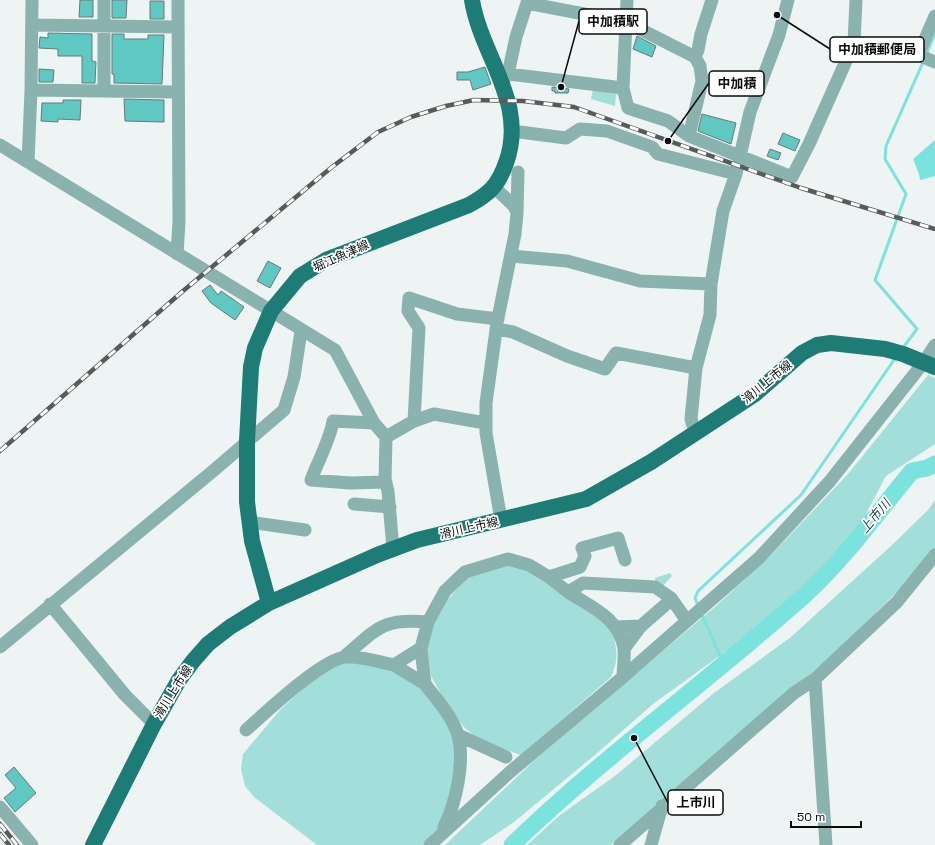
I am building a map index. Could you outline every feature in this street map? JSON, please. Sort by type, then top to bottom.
[{"type":"main road","name":"堀江魚津線","points":[[269,603],[252,541],[247,502],[247,441],[251,367],[255,348],[271,311],[300,276],[326,260],[468,205],[485,196],[494,187],[503,172],[510,151],[512,131],[505,78],[472,0]]},
{"type":"main road","name":"滑川上市線","points":[[93,845],[178,680],[208,644],[230,627],[269,603],[417,540],[586,499],[650,462],[755,394],[802,353],[817,345],[831,343],[886,349],[930,365]]},
{"type":"street","points":[[28,162],[31,90],[32,0]]},
{"type":"street","points":[[104,0],[104,91]]},
{"type":"street","points":[[177,254],[179,222],[177,92],[178,0]]},
{"type":"street","points":[[627,0],[623,88],[628,108],[668,122],[689,136],[792,177],[809,144],[854,43],[856,0]]},
{"type":"street","points":[[695,57],[712,0]]},
{"type":"street","points":[[695,432],[691,419],[696,368],[710,315],[711,284],[724,211],[736,174],[750,112],[779,35],[788,0]]},
{"type":"street","points":[[623,88],[505,78],[527,3],[626,22],[695,57],[700,66],[702,81],[689,136]]},
{"type":"street","points":[[918,55],[935,16]]},
{"type":"street","points":[[32,25],[178,27]]},
{"type":"street","points":[[854,43],[918,55],[935,62]]},
{"type":"street","points":[[31,90],[177,92]]},
{"type":"street","points":[[512,131],[566,138],[580,129],[607,130],[652,148],[658,154],[736,174]]},
{"type":"street","points":[[0,145],[271,311],[301,331],[335,350],[374,423],[386,437],[386,482],[390,507],[393,549]]},
{"type":"street","points":[[501,520],[485,423],[489,375],[497,324],[518,213],[518,172]]},
{"type":"street","points":[[494,187],[514,206],[518,213]]},
{"type":"street","points":[[511,256],[567,261],[640,281],[711,284]]},
{"type":"street","points":[[414,421],[419,328],[408,311],[409,298],[457,314],[497,324],[567,356],[605,369],[616,353],[696,368]]},
{"type":"street","points":[[0,647],[284,410],[294,377],[301,331]]},
{"type":"street","points":[[430,845],[440,834],[510,772],[623,677],[759,558],[825,487],[930,365],[935,345]]},
{"type":"street","points":[[386,437],[414,421],[434,414],[485,423]]},
{"type":"street","points":[[374,423],[333,421],[331,433],[324,446],[311,480],[350,483],[386,482]]},
{"type":"street","points":[[354,504],[390,507]]},
{"type":"street","points":[[249,522],[305,530]]},
{"type":"street","points":[[549,577],[580,568],[585,556],[582,548],[618,538],[625,560]]},
{"type":"street","points":[[620,845],[662,806],[794,693],[815,679],[897,602],[935,555]]},
{"type":"street","points":[[425,684],[421,648],[428,622],[445,591],[465,572],[508,559],[529,565],[549,577],[568,592],[607,616],[620,632],[624,649],[623,677]]},
{"type":"street","points":[[568,592],[583,583],[614,583],[655,587],[672,599],[687,621]]},
{"type":"street","points":[[624,649],[641,626],[672,599]]},
{"type":"street","points":[[50,604],[125,695],[154,724]]},
{"type":"street","points":[[246,730],[323,665],[345,656],[376,629],[390,622],[404,620],[428,622]]},
{"type":"street","points":[[615,627],[641,626]]},
{"type":"street","points":[[394,665],[421,648]]},
{"type":"street","points":[[345,656],[394,665],[425,684],[445,709],[458,736],[458,790],[451,814],[440,834]]},
{"type":"street","points":[[815,679],[826,845]]},
{"type":"street","points":[[458,736],[506,757]]},
{"type":"street","points":[[0,806],[32,845]]},
{"type":"street","points":[[651,845],[662,806]]},
{"type":"shaded area","points":[[593,89],[616,94],[615,106],[591,99]]},
{"type":"shaded area","points":[[935,140],[935,176],[920,180],[913,159]]},
{"type":"shaded area","points":[[928,375],[935,378],[935,444],[886,476],[868,510],[844,562],[769,617],[736,644],[653,704],[596,754],[514,822],[480,845],[445,845],[538,757],[716,606],[772,554],[848,474]]},
{"type":"shaded area","points":[[935,500],[935,548],[909,580],[835,653],[611,845],[527,845],[560,815],[615,776],[714,693],[791,637],[892,545],[928,510]]},
{"type":"shaded area","points":[[512,564],[539,577],[612,628],[616,652],[616,664],[611,677],[521,755],[478,740],[463,726],[446,703],[431,676],[427,643],[436,613],[467,577]]},
{"type":"shaded area","points":[[670,573],[672,576],[662,587],[656,583],[655,578]]},
{"type":"shaded area","points":[[355,661],[395,670],[421,686],[453,733],[455,767],[450,803],[436,833],[424,845],[317,845],[254,797],[245,786],[241,769],[243,754],[280,710],[318,675],[337,663]]},
{"type":"building","points":[[80,0],[93,0],[93,17],[79,17]]},
{"type":"building","points":[[112,0],[127,0],[126,18],[112,18]]},
{"type":"building","points":[[150,1],[164,1],[164,19],[150,19]]},
{"type":"building","points":[[48,33],[92,34],[92,61],[96,62],[95,83],[82,83],[82,56],[58,56],[58,49],[39,48],[40,37],[48,38]]},
{"type":"building","points":[[112,34],[124,34],[124,39],[148,39],[148,35],[164,35],[162,84],[114,83],[114,74],[112,74]]},
{"type":"building","points":[[637,36],[656,46],[652,57],[633,49]]},
{"type":"building","points":[[485,67],[491,84],[473,90],[470,80],[457,80],[457,72],[468,72]]},
{"type":"building","points":[[39,69],[54,70],[53,82],[39,82]]},
{"type":"building","points":[[552,87],[569,89],[568,93],[555,93],[555,91],[552,91]]},
{"type":"building","points":[[124,99],[164,100],[164,122],[125,121]]},
{"type":"building","points":[[63,100],[81,100],[80,120],[58,119],[58,122],[41,121],[42,103],[63,103]]},
{"type":"building","points":[[702,114],[736,123],[731,144],[698,131]]},
{"type":"building","points":[[783,133],[800,140],[795,151],[778,144]]},
{"type":"building","points":[[770,149],[781,153],[778,160],[767,156]]},
{"type":"building","points":[[268,261],[281,268],[270,288],[257,281]]},
{"type":"building","points":[[210,285],[218,295],[221,291],[244,307],[235,320],[211,303],[202,291]]},
{"type":"building","points":[[14,767],[36,793],[15,812],[4,798],[16,788],[5,775]]},
{"type":"waterway","points":[[926,55],[935,33]]},
{"type":"waterway","points":[[902,349],[917,329],[875,280],[906,194],[885,159],[886,146],[924,60]]},
{"type":"waterway","points":[[698,606],[695,598],[698,591],[801,495],[896,357]]},
{"type":"waterway","name":"上市川","points":[[512,845],[584,780],[733,657],[806,594],[848,550],[912,471],[927,468],[935,464]]},
{"type":"waterway","points":[[701,613],[724,664]]},
{"type":"railway","points":[[0,451],[183,291],[332,167],[378,132],[411,117],[446,106],[474,100],[523,101],[574,107],[801,188],[935,229]]},
{"type":"railway","points":[[0,824],[17,845]]},
{"type":"railway","points":[[0,834],[9,845]]},
{"type":"place","name":"中加積郵便局","points":[[777,15]]},
{"type":"place","name":"中加積駅","points":[[561,87]]},
{"type":"place","name":"中加積","points":[[668,141]]},
{"type":"place","name":"上市川","points":[[634,738]]}]
